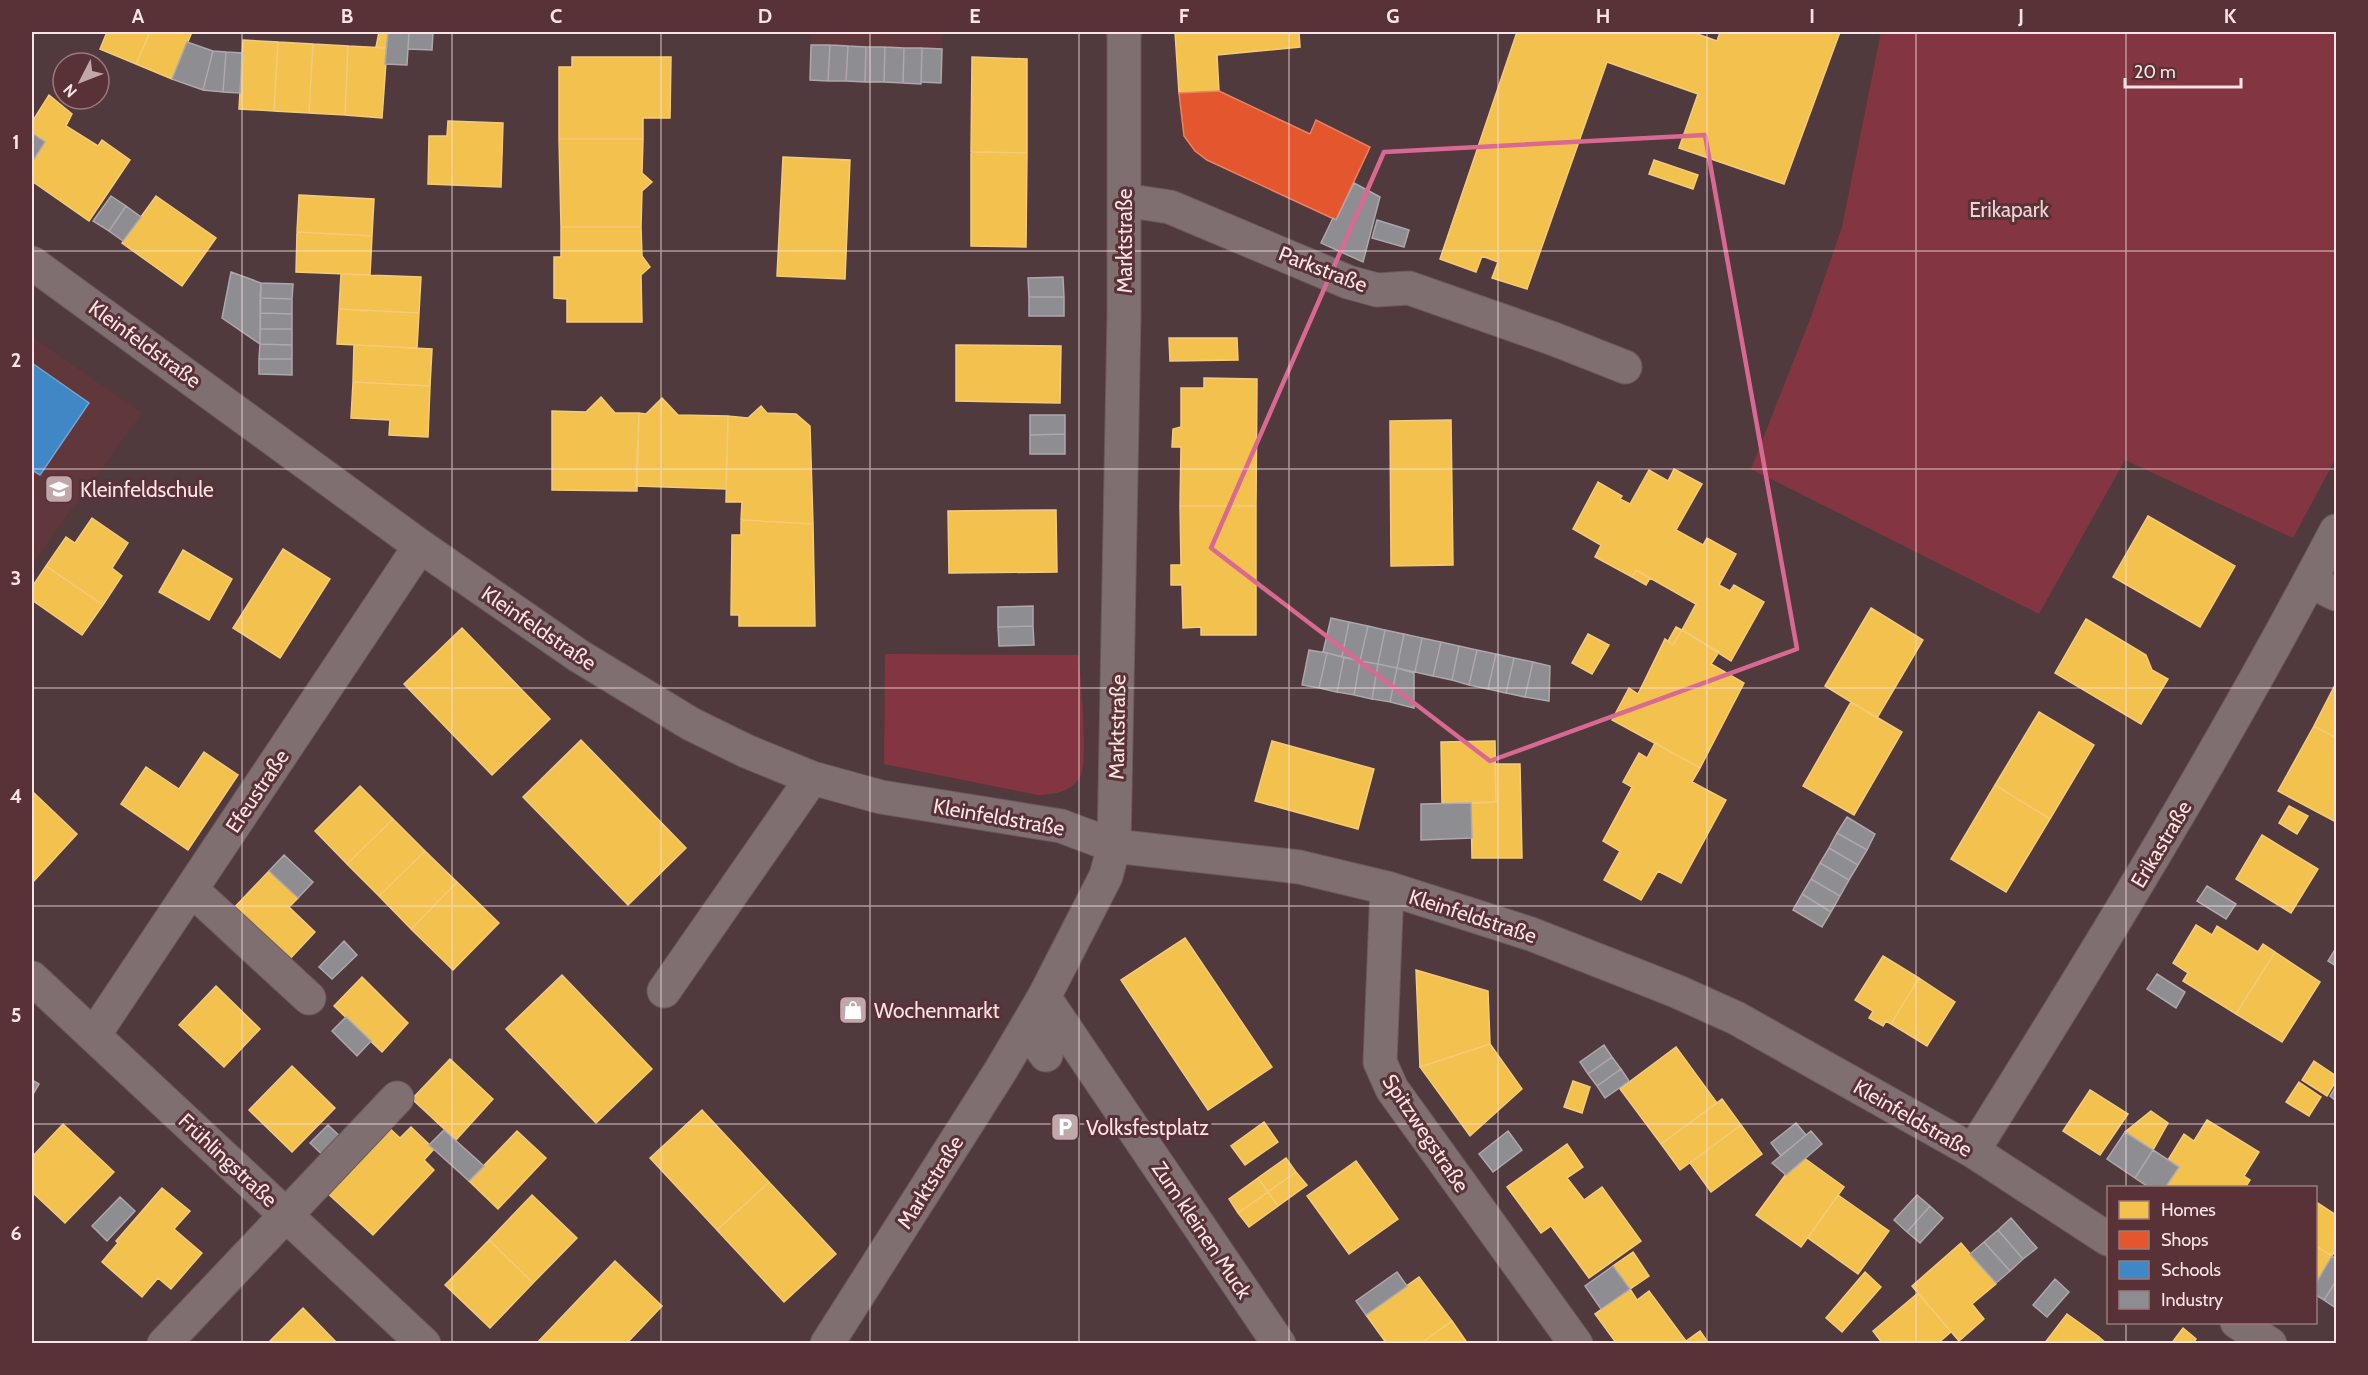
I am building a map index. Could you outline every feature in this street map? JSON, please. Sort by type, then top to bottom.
[{"type":"street","name":"Marktstraße","points":[[827,1344],[855,1322],[1044,998],[1106,876],[1114,846],[1123,409],[1124,32]]},
{"type":"street","name":"Parkstraße","points":[[1124,200],[1170,207],[1347,282],[1377,290],[1409,288],[1554,339],[1625,367]]},
{"type":"street","name":"Kleinfeldstraße","points":[[32,263],[420,546],[579,657],[691,724],[746,752],[812,778],[881,797],[1061,826],[1114,846],[1299,867],[1387,888],[1531,934],[1676,991],[1737,1018],[1973,1151],[2107,1238]]},
{"type":"street","name":"Erikastraße","points":[[1973,1151],[2092,960],[2194,788],[2323,587],[2337,531]]},
{"type":"street","name":"Efeustraße","points":[[94,1035],[420,546]]},
{"type":"street","points":[[664,991],[812,778]]},
{"type":"street","name":"Spitzwegstraße","points":[[1387,888],[1380,1062],[1392,1089],[1576,1344]]},
{"type":"street","points":[[192,890],[309,999]]},
{"type":"street","name":"Frühlingstraße","points":[[32,978],[424,1344]]},
{"type":"street","name":"Zum kleinen Muck","points":[[1044,998],[1279,1344]]},
{"type":"street","points":[[1026,1028],[1046,1055]]},
{"type":"street","points":[[164,1344],[397,1098]]},
{"type":"street","points":[[2239,1324],[2270,1344]]},
{"type":"highlighted area","points":[[1705,135],[1797,649],[1490,761],[1211,548],[1384,152]]},
{"type":"shaded area","points":[[811,32],[943,32],[941,83],[810,80]]},
{"type":"shaded area","name":"Kleinfeldschule","points":[[32,337],[142,413],[32,564]]},
{"type":"green space","name":"Erikapark","points":[[1881,32],[2336,32],[2336,458],[2293,538],[2125,460],[2039,614],[1751,469],[1811,317],[1842,227]]},
{"type":"green space","points":[[885,654],[1079,655],[1084,738],[1083,768],[1080,777],[1067,789],[1038,795],[884,764]]},
{"type":"building: Homes","points":[[107,32],[150,32],[136,64],[111,54],[111,51],[100,49]]},
{"type":"building: Homes","points":[[150,32],[192,32],[172,79],[136,64]]},
{"type":"building: Homes","points":[[379,32],[388,32],[387,48],[376,47]]},
{"type":"building: Homes","points":[[1175,32],[1299,32],[1300,47],[1217,55],[1219,91],[1179,93]]},
{"type":"building: Homes","points":[[1517,32],[1692,32],[1717,41],[1720,32],[1840,32],[1784,184],[1679,148],[1698,94],[1607,62],[1527,289],[1492,278],[1498,262],[1482,256],[1476,272],[1440,259]]},
{"type":"building: Homes","points":[[243,40],[278,42],[274,111],[239,109]]},
{"type":"building: Homes","points":[[278,42],[313,44],[309,113],[274,111]]},
{"type":"building: Homes","points":[[313,44],[348,46],[345,115],[309,113]]},
{"type":"building: Homes","points":[[348,46],[387,48],[382,118],[345,115]]},
{"type":"building: Homes","points":[[572,57],[671,57],[670,118],[643,118],[643,139],[559,139],[559,67],[572,67]]},
{"type":"building: Homes","points":[[972,57],[1027,59],[1027,153],[971,152]]},
{"type":"building: Homes","points":[[49,95],[51,111],[68,111],[72,114],[66,126],[98,146],[102,140],[130,160],[89,221],[32,181],[32,162],[45,142],[32,133],[32,122]]},
{"type":"building: Homes","points":[[448,121],[503,123],[501,187],[428,184],[429,136],[447,136]]},
{"type":"building: Homes","points":[[559,139],[643,139],[642,173],[652,182],[642,191],[641,227],[561,227]]},
{"type":"building: Homes","points":[[971,152],[1027,153],[1026,247],[971,246]]},
{"type":"building: Homes","points":[[783,157],[850,160],[845,279],[777,276]]},
{"type":"building: Homes","points":[[1654,160],[1698,175],[1693,189],[1649,174]]},
{"type":"building: Homes","points":[[299,195],[374,199],[372,236],[297,232]]},
{"type":"building: Homes","points":[[156,196],[216,238],[182,286],[122,243]]},
{"type":"building: Homes","points":[[561,227],[641,227],[642,256],[650,267],[641,275],[642,322],[567,322],[567,299],[554,298],[554,257],[561,257]]},
{"type":"building: Homes","points":[[297,232],[372,236],[370,275],[296,272]]},
{"type":"building: Homes","points":[[341,274],[421,277],[419,313],[339,309]]},
{"type":"building: Homes","points":[[339,309],[419,313],[417,348],[337,344]]},
{"type":"building: Homes","points":[[1169,338],[1237,338],[1238,360],[1170,361]]},
{"type":"building: Homes","points":[[354,345],[432,349],[430,386],[353,382]]},
{"type":"building: Homes","points":[[956,345],[1061,346],[1060,403],[956,401]]},
{"type":"building: Homes","points":[[1204,378],[1257,379],[1256,506],[1180,506],[1181,447],[1172,447],[1173,429],[1181,427],[1181,388],[1204,388]]},
{"type":"building: Homes","points":[[353,382],[430,386],[428,437],[389,435],[390,420],[351,418]]},
{"type":"building: Homes","points":[[601,397],[615,413],[639,413],[637,491],[552,490],[552,411],[586,412]]},
{"type":"building: Homes","points":[[662,398],[678,415],[728,416],[726,489],[636,486],[639,413],[646,414]]},
{"type":"building: Homes","points":[[761,406],[767,413],[796,414],[810,426],[813,524],[741,520],[742,502],[726,502],[728,416],[748,418]]},
{"type":"building: Homes","points":[[1451,420],[1453,565],[1391,566],[1390,421]]},
{"type":"building: Homes","points":[[1674,469],[1702,484],[1676,530],[1703,545],[1707,538],[1736,554],[1719,585],[1730,591],[1734,585],[1764,602],[1731,661],[1682,630],[1696,604],[1636,570],[1632,577],[1595,557],[1601,545],[1573,529],[1598,482],[1622,496],[1620,499],[1630,504],[1649,470],[1668,481]]},
{"type":"building: Homes","points":[[1180,506],[1256,506],[1256,635],[1201,635],[1201,627],[1183,628],[1182,585],[1171,585],[1171,565],[1181,565]]},
{"type":"building: Homes","points":[[1056,510],[1057,572],[949,573],[948,511]]},
{"type":"building: Homes","points":[[2148,516],[2235,566],[2200,627],[2113,577]]},
{"type":"building: Homes","points":[[92,518],[128,543],[112,568],[122,576],[103,605],[46,566],[66,537],[75,543]]},
{"type":"building: Homes","points":[[741,520],[813,524],[815,626],[739,626],[739,615],[731,615],[732,535],[741,535]]},
{"type":"building: Homes","points":[[283,549],[330,579],[280,658],[233,628]]},
{"type":"building: Homes","points":[[183,550],[232,579],[209,620],[159,592]]},
{"type":"building: Homes","points":[[46,566],[103,605],[82,635],[32,600],[32,587]]},
{"type":"building: Homes","points":[[1636,570],[1650,578],[1646,585],[1632,577]]},
{"type":"building: Homes","points":[[1871,608],[1923,640],[1877,718],[1825,686]]},
{"type":"building: Homes","points":[[2086,619],[2146,655],[2152,670],[2168,679],[2141,724],[2055,673]]},
{"type":"building: Homes","points":[[1676,627],[1682,630],[1673,645],[1668,641]]},
{"type":"building: Homes","points":[[462,628],[550,719],[492,775],[404,684]]},
{"type":"building: Homes","points":[[1682,630],[1719,652],[1711,664],[1744,683],[1700,768],[1612,720],[1629,688],[1638,694],[1665,639],[1673,645]]},
{"type":"building: Homes","points":[[1588,634],[1609,645],[1592,674],[1572,663]]},
{"type":"building: Homes","points":[[2336,683],[2336,738],[2314,726]]},
{"type":"building: Homes","points":[[1851,702],[1902,732],[1854,815],[1803,786]]},
{"type":"building: Homes","points":[[2039,712],[2094,745],[2050,819],[1995,785]]},
{"type":"building: Homes","points":[[2314,726],[2336,738],[2336,822],[2278,791]]},
{"type":"building: Homes","points":[[581,740],[686,848],[628,905],[523,797]]},
{"type":"building: Homes","points":[[1272,741],[1374,769],[1358,829],[1255,801]]},
{"type":"building: Homes","points":[[1495,741],[1496,802],[1442,803],[1441,742]]},
{"type":"building: Homes","points":[[1655,743],[1700,768],[1692,782],[1726,800],[1681,883],[1658,871],[1641,900],[1604,880],[1620,851],[1603,841],[1632,787],[1623,782],[1639,753],[1647,758]]},
{"type":"building: Homes","points":[[204,752],[238,775],[188,850],[121,804],[146,767],[179,789]]},
{"type":"building: Homes","points":[[1495,764],[1520,764],[1522,858],[1472,858],[1471,803],[1496,802]]},
{"type":"building: Homes","points":[[1995,785],[2050,819],[2006,892],[1951,859]]},
{"type":"building: Homes","points":[[360,786],[393,819],[347,864],[315,831]]},
{"type":"building: Homes","points":[[34,793],[77,834],[32,883],[32,796]]},
{"type":"building: Homes","points":[[2289,806],[2308,816],[2297,834],[2279,823]]},
{"type":"building: Homes","points":[[393,819],[425,851],[379,896],[347,864]]},
{"type":"building: Homes","points":[[2262,835],[2318,869],[2291,913],[2236,879]]},
{"type":"building: Homes","points":[[425,851],[457,882],[411,929],[379,896]]},
{"type":"building: Homes","points":[[269,871],[298,898],[289,907],[315,932],[287,962],[232,910]]},
{"type":"building: Homes","points":[[457,882],[499,923],[453,970],[411,929]]},
{"type":"building: Homes","points":[[2196,925],[2212,935],[2217,926],[2258,952],[2263,944],[2275,952],[2236,1014],[2183,981],[2188,973],[2173,963]]},
{"type":"building: Homes","points":[[1185,938],[1272,1067],[1208,1110],[1121,980]]},
{"type":"building: Homes","points":[[2275,952],[2320,982],[2282,1042],[2236,1014]]},
{"type":"building: Homes","points":[[1883,956],[1919,978],[1891,1024],[1886,1021],[1883,1026],[1869,1018],[1873,1011],[1855,1000]]},
{"type":"building: Homes","points":[[1416,970],[1488,991],[1490,1044],[1420,1067]]},
{"type":"building: Homes","points":[[562,975],[652,1069],[596,1123],[506,1029]]},
{"type":"building: Homes","points":[[362,977],[408,1023],[382,1052],[334,1006]]},
{"type":"building: Homes","points":[[1919,978],[1955,1002],[1927,1046],[1891,1024]]},
{"type":"building: Homes","points":[[216,986],[260,1029],[224,1067],[179,1025]]},
{"type":"building: Homes","points":[[1490,1044],[1522,1089],[1470,1136],[1420,1067]]},
{"type":"building: Homes","points":[[1676,1047],[1717,1103],[1661,1144],[1620,1089]]},
{"type":"building: Homes","points":[[450,1059],[493,1099],[456,1140],[412,1099]]},
{"type":"building: Homes","points":[[2314,1061],[2336,1076],[2336,1081],[2327,1096],[2302,1080]]},
{"type":"building: Homes","points":[[292,1066],[335,1108],[292,1152],[249,1110]]},
{"type":"building: Homes","points":[[1573,1081],[1590,1087],[1582,1113],[1564,1107]]},
{"type":"building: Homes","points":[[2299,1082],[2321,1097],[2309,1116],[2286,1102]]},
{"type":"building: Homes","points":[[2090,1090],[2128,1114],[2100,1155],[2063,1131]]},
{"type":"building: Homes","points":[[1722,1099],[1741,1125],[1680,1170],[1661,1144]]},
{"type":"building: Homes","points":[[702,1110],[769,1182],[717,1230],[650,1158]]},
{"type":"building: Homes","points":[[2151,1111],[2168,1123],[2153,1150],[2125,1132]]},
{"type":"building: Homes","points":[[2207,1120],[2259,1152],[2244,1176],[2250,1180],[2246,1186],[2166,1186],[2179,1167],[2168,1160],[2184,1134],[2194,1141]]},
{"type":"building: Homes","points":[[1264,1122],[1278,1142],[1245,1165],[1231,1146]]},
{"type":"building: Homes","points":[[63,1124],[114,1172],[65,1223],[32,1192],[32,1157]]},
{"type":"building: Homes","points":[[385,1124],[400,1138],[411,1127],[434,1149],[424,1160],[434,1170],[373,1235],[324,1190]]},
{"type":"building: Homes","points":[[1741,1125],[1762,1154],[1711,1192],[1690,1163]]},
{"type":"building: Homes","points":[[517,1131],[546,1158],[498,1209],[469,1181]]},
{"type":"building: Homes","points":[[1567,1144],[1583,1167],[1567,1178],[1584,1200],[1602,1187],[1641,1241],[1589,1278],[1551,1226],[1541,1233],[1507,1187]]},
{"type":"building: Homes","points":[[1800,1155],[1844,1187],[1801,1247],[1756,1215]]},
{"type":"building: Homes","points":[[1286,1158],[1296,1172],[1268,1192],[1258,1178]]},
{"type":"building: Homes","points":[[1356,1161],[1398,1219],[1349,1254],[1307,1196]]},
{"type":"building: Homes","points":[[1296,1172],[1307,1185],[1278,1206],[1268,1192]]},
{"type":"building: Homes","points":[[1258,1178],[1268,1192],[1238,1213],[1229,1199]]},
{"type":"building: Homes","points":[[769,1182],[836,1254],[784,1302],[717,1230]]},
{"type":"building: Homes","points":[[162,1188],[190,1211],[174,1229],[202,1253],[171,1289],[158,1278],[142,1297],[102,1262],[118,1243],[116,1241]]},
{"type":"building: Homes","points":[[1268,1192],[1278,1206],[1249,1227],[1238,1213]]},
{"type":"building: Homes","points":[[532,1195],[577,1238],[533,1283],[489,1240]]},
{"type":"building: Homes","points":[[1838,1195],[1889,1231],[1858,1274],[1808,1238]]},
{"type":"building: Homes","points":[[2317,1203],[2336,1215],[2336,1249],[2332,1256],[2317,1247]]},
{"type":"building: Homes","points":[[489,1240],[533,1283],[490,1328],[445,1285]]},
{"type":"building: Homes","points":[[1961,1243],[1996,1284],[1972,1304],[1984,1319],[1959,1341],[1912,1286]]},
{"type":"building: Homes","points":[[2317,1247],[2332,1256],[2317,1281]]},
{"type":"building: Homes","points":[[1633,1252],[1649,1276],[1630,1289],[1613,1266]]},
{"type":"building: Homes","points":[[615,1261],[662,1306],[626,1344],[536,1344]]},
{"type":"building: Homes","points":[[1865,1272],[1881,1287],[1842,1332],[1826,1318]]},
{"type":"building: Homes","points":[[1419,1277],[1452,1321],[1420,1344],[1387,1344],[1366,1315]]},
{"type":"building: Homes","points":[[1630,1289],[1637,1300],[1649,1291],[1686,1341],[1682,1344],[1617,1344],[1595,1314]]},
{"type":"building: Homes","points":[[1918,1293],[1951,1332],[1937,1344],[1883,1344],[1873,1331]]},
{"type":"building: Homes","points":[[303,1308],[338,1344],[267,1344]]},
{"type":"building: Homes","points":[[2067,1314],[2099,1337],[2094,1344],[2044,1344]]},
{"type":"building: Homes","points":[[1452,1321],[1468,1344],[1420,1344]]},
{"type":"building: Homes","points":[[2183,1328],[2196,1339],[2193,1344],[2171,1344]]},
{"type":"building: Homes","points":[[1700,1331],[1709,1344],[1682,1344],[1686,1341]]},
{"type":"building: Homes","points":[[2099,1337],[2107,1344],[2094,1344]]},
{"type":"building: Shops","points":[[1219,91],[1310,134],[1316,120],[1370,147],[1336,220],[1207,160],[1195,151],[1184,136],[1179,93]]},
{"type":"building: Schools","points":[[32,363],[89,403],[40,475],[32,470]]},
{"type":"building: Industry","points":[[388,32],[409,32],[407,65],[385,64]]},
{"type":"building: Industry","points":[[409,32],[433,32],[432,50],[408,49]]},
{"type":"building: Industry","points":[[187,42],[213,51],[203,90],[172,79]]},
{"type":"building: Industry","points":[[811,45],[830,45],[828,81],[810,80]]},
{"type":"building: Industry","points":[[830,45],[848,46],[846,81],[828,81]]},
{"type":"building: Industry","points":[[848,46],[866,47],[865,82],[846,81]]},
{"type":"building: Industry","points":[[866,47],[885,47],[884,82],[865,82]]},
{"type":"building: Industry","points":[[885,47],[904,48],[903,83],[884,82]]},
{"type":"building: Industry","points":[[904,48],[922,48],[921,84],[903,83]]},
{"type":"building: Industry","points":[[922,48],[942,49],[941,83],[921,82]]},
{"type":"building: Industry","points":[[213,51],[226,52],[223,92],[203,90]]},
{"type":"building: Industry","points":[[226,52],[242,53],[240,93],[223,92]]},
{"type":"building: Industry","points":[[32,133],[45,142],[32,162]]},
{"type":"building: Industry","points":[[1354,183],[1380,197],[1363,262],[1321,243],[1333,218],[1336,220]]},
{"type":"building: Industry","points":[[111,196],[126,206],[109,231],[93,221]]},
{"type":"building: Industry","points":[[126,206],[141,217],[123,241],[109,231]]},
{"type":"building: Industry","points":[[1377,220],[1409,230],[1404,247],[1372,238]]},
{"type":"building: Industry","points":[[231,272],[261,283],[260,344],[222,318]]},
{"type":"building: Industry","points":[[1063,277],[1064,297],[1029,297],[1028,278]]},
{"type":"building: Industry","points":[[261,283],[293,284],[292,299],[260,298]]},
{"type":"building: Industry","points":[[1029,297],[1064,297],[1064,316],[1029,316]]},
{"type":"building: Industry","points":[[260,298],[292,299],[292,314],[260,313]]},
{"type":"building: Industry","points":[[260,313],[292,314],[292,329],[260,329]]},
{"type":"building: Industry","points":[[260,329],[292,329],[292,345],[260,344]]},
{"type":"building: Industry","points":[[260,344],[292,345],[292,359],[259,359]]},
{"type":"building: Industry","points":[[259,359],[292,359],[292,375],[259,374]]},
{"type":"building: Industry","points":[[1030,415],[1065,415],[1065,434],[1030,435]]},
{"type":"building: Industry","points":[[1065,434],[1065,454],[1030,454],[1030,435]]},
{"type":"building: Industry","points":[[1033,606],[1033,626],[998,627],[998,607]]},
{"type":"building: Industry","points":[[1331,618],[1349,622],[1342,657],[1323,652]]},
{"type":"building: Industry","points":[[1349,622],[1368,626],[1360,661],[1342,657]]},
{"type":"building: Industry","points":[[1033,626],[1034,645],[999,646],[998,627]]},
{"type":"building: Industry","points":[[1368,626],[1385,630],[1378,664],[1360,661]]},
{"type":"building: Industry","points":[[1385,630],[1404,634],[1397,668],[1378,664]]},
{"type":"building: Industry","points":[[1404,634],[1422,638],[1415,672],[1397,668]]},
{"type":"building: Industry","points":[[1422,638],[1441,642],[1433,676],[1415,672]]},
{"type":"building: Industry","points":[[1441,642],[1459,646],[1452,680],[1433,676]]},
{"type":"building: Industry","points":[[1459,646],[1477,650],[1469,685],[1452,680]]},
{"type":"building: Industry","points":[[1309,650],[1327,653],[1319,688],[1302,685]]},
{"type":"building: Industry","points":[[1477,650],[1496,654],[1488,689],[1469,685]]},
{"type":"building: Industry","points":[[1327,653],[1344,657],[1337,692],[1319,688]]},
{"type":"building: Industry","points":[[1496,654],[1514,658],[1506,693],[1488,689]]},
{"type":"building: Industry","points":[[1344,657],[1360,661],[1354,695],[1337,692]]},
{"type":"building: Industry","points":[[1514,658],[1533,662],[1525,697],[1506,693]]},
{"type":"building: Industry","points":[[1360,661],[1378,664],[1372,699],[1354,695]]},
{"type":"building: Industry","points":[[1533,662],[1550,666],[1549,701],[1525,697]]},
{"type":"building: Industry","points":[[1378,664],[1397,668],[1390,702],[1372,699]]},
{"type":"building: Industry","points":[[1397,668],[1414,673],[1414,708],[1390,702]]},
{"type":"building: Industry","points":[[1471,803],[1472,838],[1421,840],[1421,804]]},
{"type":"building: Industry","points":[[1847,817],[1875,834],[1867,850],[1837,833]]},
{"type":"building: Industry","points":[[1837,833],[1867,850],[1858,865],[1829,848]]},
{"type":"building: Industry","points":[[1829,848],[1858,865],[1849,880],[1820,863]]},
{"type":"building: Industry","points":[[284,855],[313,882],[298,898],[269,871]]},
{"type":"building: Industry","points":[[1820,863],[1849,880],[1840,896],[1811,879]]},
{"type":"building: Industry","points":[[1811,879],[1840,896],[1831,912],[1802,894]]},
{"type":"building: Industry","points":[[2207,886],[2236,904],[2226,919],[2197,901]]},
{"type":"building: Industry","points":[[1802,894],[1831,912],[1822,927],[1793,910]]},
{"type":"building: Industry","points":[[344,941],[357,955],[332,979],[319,967]]},
{"type":"building: Industry","points":[[2336,948],[2336,966],[2328,961]]},
{"type":"building: Industry","points":[[2157,974],[2185,992],[2176,1008],[2147,989]]},
{"type":"building: Industry","points":[[346,1017],[371,1041],[357,1056],[332,1031]]},
{"type":"building: Industry","points":[[1604,1045],[1612,1057],[1588,1074],[1580,1062]]},
{"type":"building: Industry","points":[[1612,1057],[1621,1069],[1597,1086],[1588,1074]]},
{"type":"building: Industry","points":[[1621,1069],[1629,1081],[1605,1098],[1597,1086]]},
{"type":"building: Industry","points":[[32,1080],[39,1084],[32,1096]]},
{"type":"building: Industry","points":[[2336,1086],[2336,1101],[2330,1096]]},
{"type":"building: Industry","points":[[1796,1123],[1806,1135],[1781,1156],[1771,1143]]},
{"type":"building: Industry","points":[[328,1125],[346,1142],[328,1160],[310,1143]]},
{"type":"building: Industry","points":[[444,1130],[484,1166],[469,1181],[429,1145]]},
{"type":"building: Industry","points":[[1508,1131],[1522,1150],[1493,1172],[1479,1154]]},
{"type":"building: Industry","points":[[1811,1131],[1822,1144],[1786,1175],[1772,1163]]},
{"type":"building: Industry","points":[[2125,1132],[2153,1150],[2135,1178],[2107,1159]]},
{"type":"building: Industry","points":[[2153,1150],[2179,1167],[2166,1186],[2147,1186],[2135,1178]]},
{"type":"building: Industry","points":[[1917,1195],[1930,1206],[1907,1232],[1894,1220]]},
{"type":"building: Industry","points":[[120,1197],[135,1211],[107,1241],[92,1226]]},
{"type":"building: Industry","points":[[1930,1206],[1943,1218],[1920,1243],[1907,1232]]},
{"type":"building: Industry","points":[[2011,1218],[2037,1248],[2023,1259],[1998,1230]]},
{"type":"building: Industry","points":[[1998,1230],[2023,1259],[2010,1271],[1984,1242]]},
{"type":"building: Industry","points":[[1984,1242],[2010,1271],[1996,1283],[1970,1254]]},
{"type":"building: Industry","points":[[2332,1256],[2336,1259],[2336,1281],[2324,1300],[2317,1296],[2317,1281]]},
{"type":"building: Industry","points":[[1613,1266],[1630,1289],[1601,1309],[1585,1286]]},
{"type":"building: Industry","points":[[1397,1272],[1407,1286],[1366,1315],[1356,1301]]},
{"type":"building: Industry","points":[[2055,1279],[2069,1292],[2047,1317],[2033,1305]]},
{"type":"building: Industry","points":[[2336,1281],[2336,1308],[2324,1300]]},
{"type":"place","name":"Kleinfeldschule","points":[[59,489]]},
{"type":"place","name":"Wochenmarkt","points":[[853,1010]]},
{"type":"place","name":"Volksfestplatz","points":[[1065,1127]]}]
